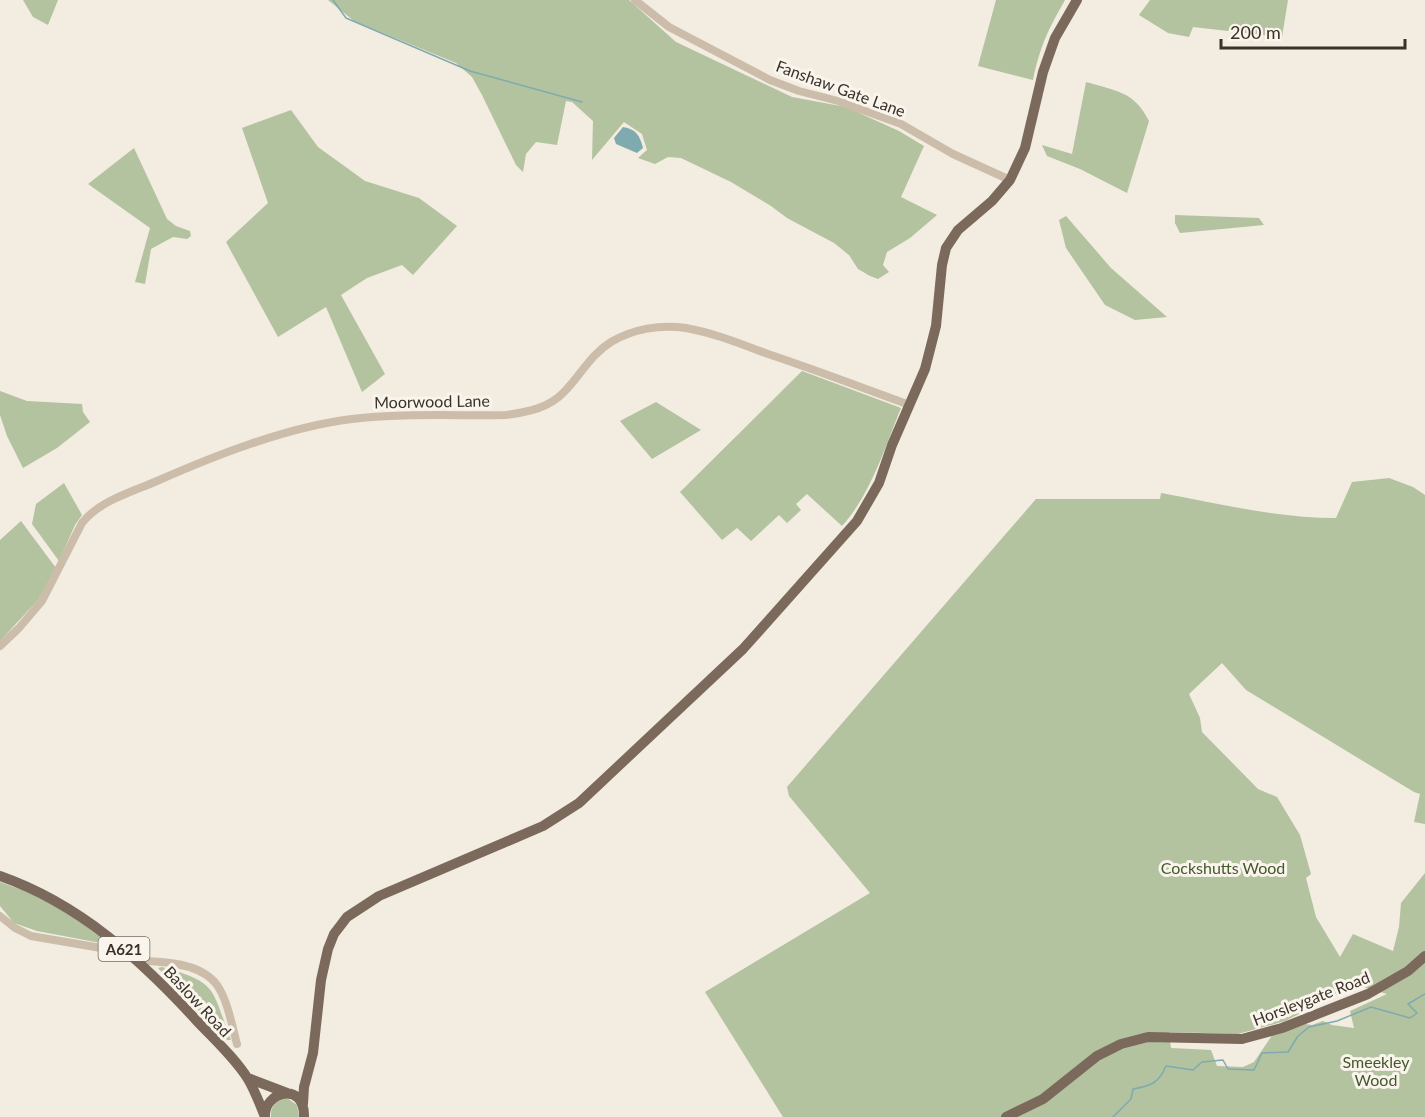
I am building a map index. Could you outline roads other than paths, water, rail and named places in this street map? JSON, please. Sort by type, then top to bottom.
[{"type":"main road","points":[[304,1117],[303,1104],[307,1074],[313,1053],[319,997],[328,949],[343,921],[356,909],[379,897],[543,826],[573,807],[609,776],[743,649],[857,521],[873,494],[932,350],[946,248],[958,230],[992,201],[1010,180],[1025,148],[1043,72],[1055,38],[1077,0]]},
{"type":"main road","name":"Baslow Road","points":[[0,876],[66,906],[138,961],[175,997],[248,1078],[265,1117]]},
{"type":"main road","name":"Horsleygate Road","points":[[1006,1117],[1043,1099],[1097,1056],[1121,1044],[1148,1037],[1242,1039],[1282,1028],[1368,994],[1408,971],[1425,956]]},
{"type":"main road","points":[[287,1093],[307,1074]]},
{"type":"main road","name":"Baslow Road","points":[[248,1078],[287,1093]]},
{"type":"main road","name":"A621","points":[[265,1117],[265,1107],[269,1102],[287,1093],[297,1095],[303,1104]]},
{"type":"street","name":"Fanshaw Gate Lane","points":[[635,0],[669,27],[770,80],[901,124],[953,154],[1010,180]]},
{"type":"street","name":"Moorwood Lane","points":[[0,646],[42,601],[82,523],[90,513],[109,502],[245,446],[341,421],[376,417],[506,415],[539,408],[564,392],[590,359],[602,348],[617,339],[650,328],[684,328],[715,335],[910,405]]},
{"type":"street","points":[[0,915],[15,928],[31,936],[107,949],[120,946]]},
{"type":"street","points":[[138,961],[171,963],[195,970],[211,979],[221,993],[237,1044]]},
{"type":"water","points":[[623,127],[631,129],[639,137],[643,148],[637,153],[616,144],[614,138]]},
{"type":"waterway","points":[[333,0],[346,18],[470,71],[582,102]]},
{"type":"waterway","points":[[1113,1117],[1131,1099],[1133,1089],[1154,1083],[1166,1066],[1193,1070],[1202,1062],[1223,1060],[1228,1069],[1254,1070],[1262,1053],[1288,1052],[1298,1036],[1309,1027],[1337,1021],[1371,1007],[1410,1018],[1417,1013],[1408,1004],[1425,994]]},
{"type":"park label","name":"Cockshutts Wood","points":[[1223,867]]},
{"type":"park label","name":"Smeekley Wood","points":[[1376,1070]]}]
